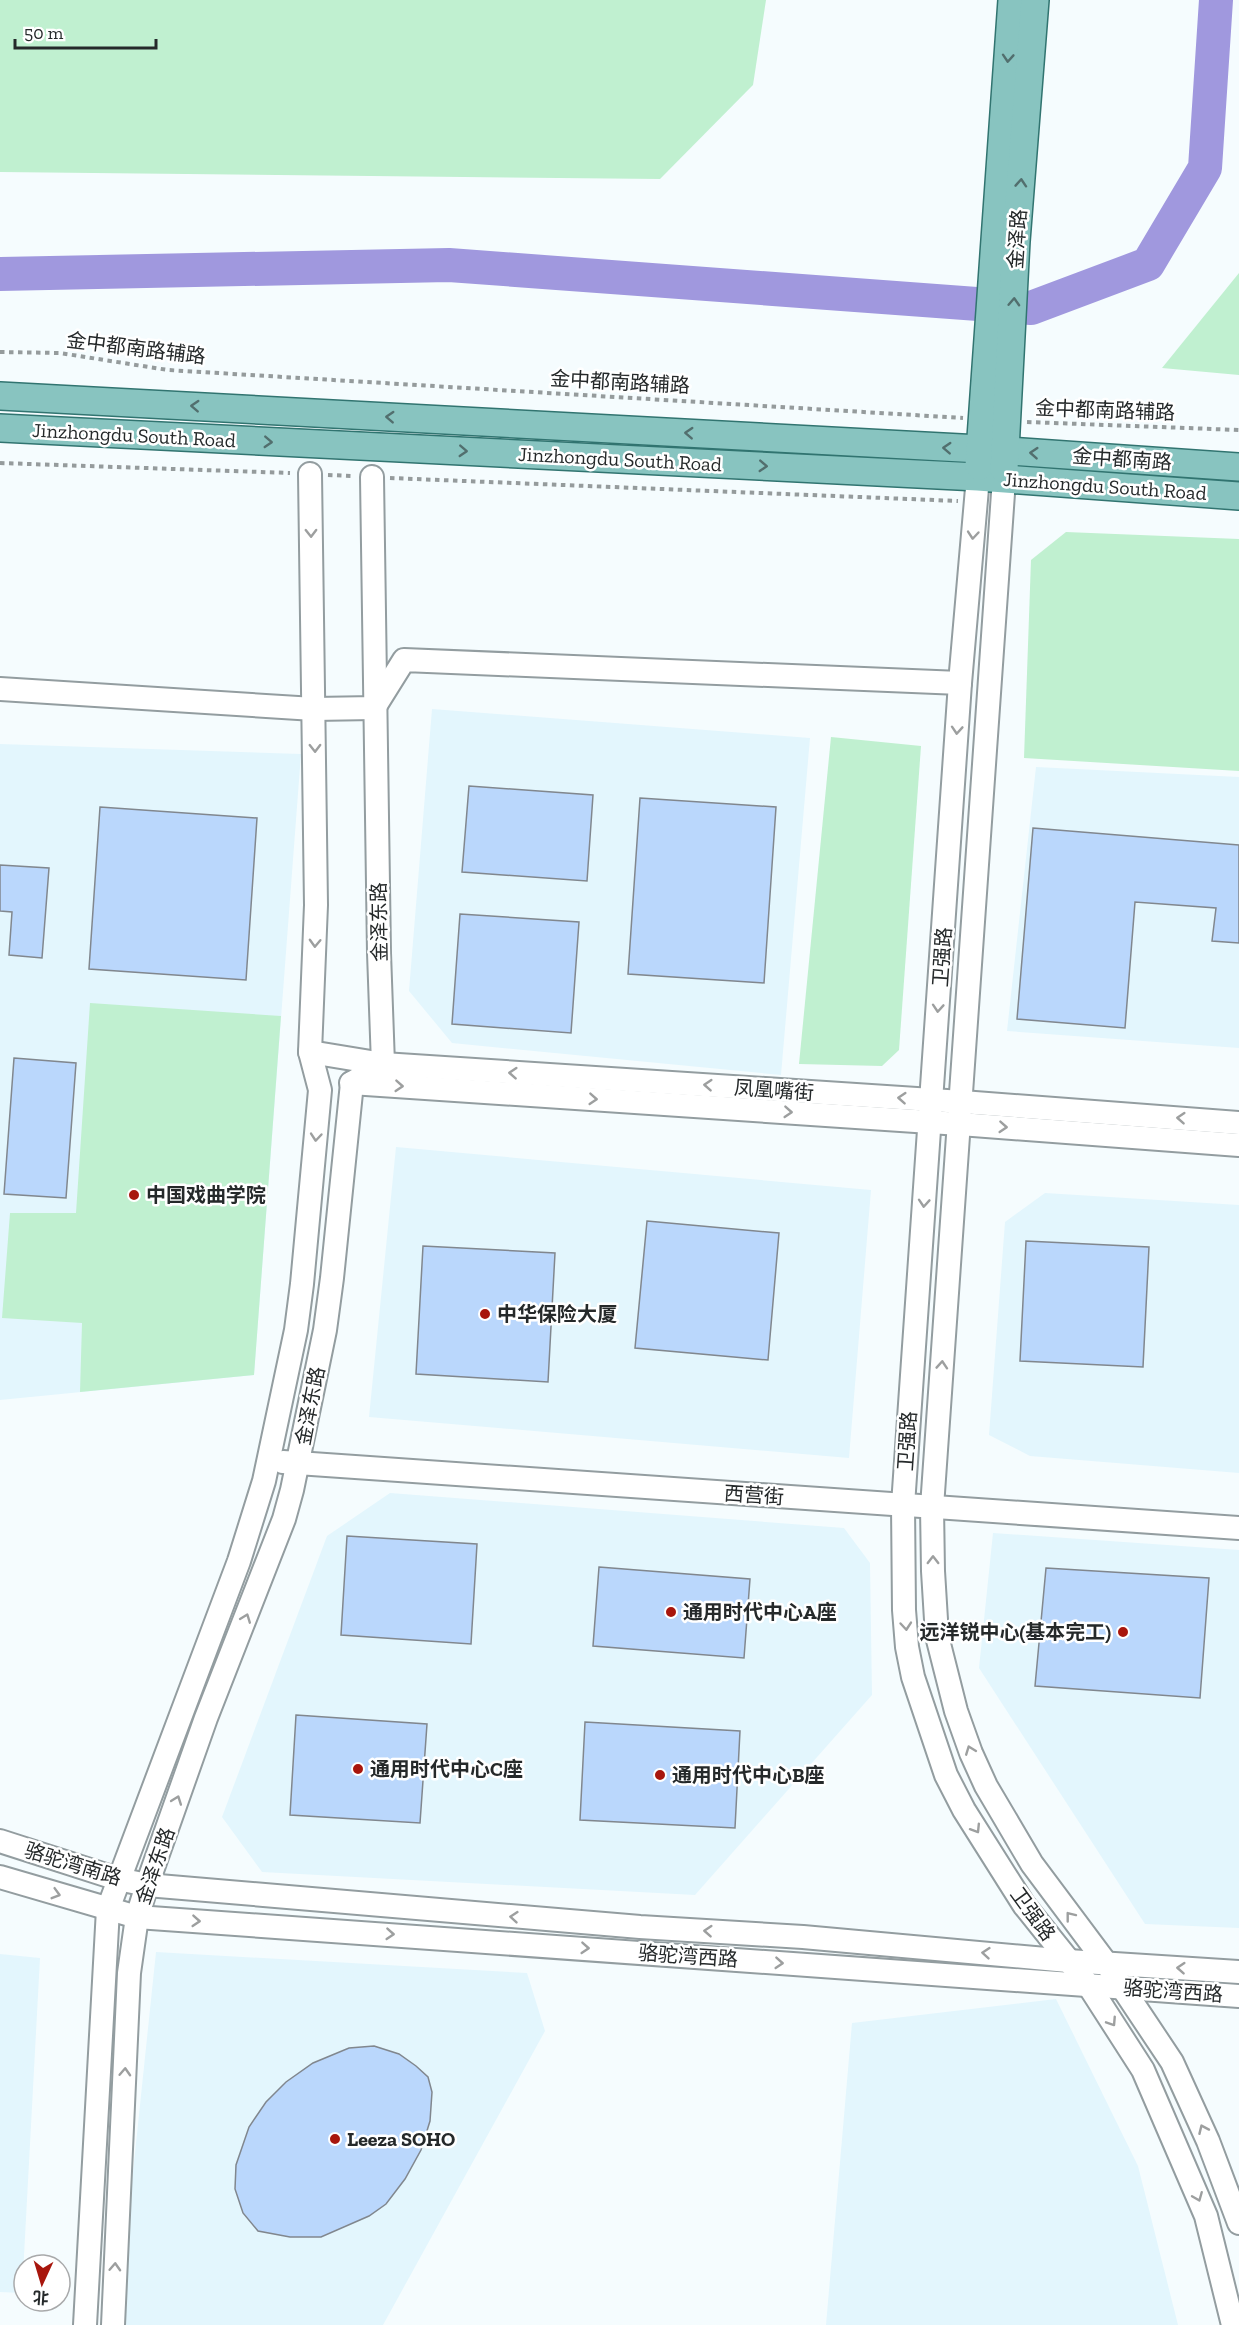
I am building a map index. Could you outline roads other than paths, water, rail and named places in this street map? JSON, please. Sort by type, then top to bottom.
[{"type":"main road","name":"金泽路","points":[[986,486],[993,450],[1005,240],[1012,0]]},
{"type":"main road","name":"金泽路","points":[[1005,240],[1035,0]]},
{"type":"main road","name":"Jinzhongdu South Road","points":[[0,396],[993,450]]},
{"type":"main road","name":"Jinzhongdu South Road","points":[[0,428],[986,486],[1239,496]]},
{"type":"main road","name":"金中都南路","points":[[993,450],[1239,467]]},
{"type":"street","name":"金泽东路","points":[[85,2325],[108,1909],[238,1562],[270,1461],[296,1330],[302,1284],[320,1090],[310,1052],[316,905],[310,474]]},
{"type":"street","name":"金泽东路","points":[[372,477],[374,708],[383,1064]]},
{"type":"street","name":"卫强路","points":[[986,486],[960,682],[903,1505],[904,1610],[908,1647],[913,1677],[933,1739],[946,1775],[964,1810],[1024,1905],[1089,1986],[1143,2070],[1206,2216],[1233,2325]]},
{"type":"street","name":"卫强路","points":[[986,486],[961,1113],[932,1507],[937,1636],[956,1711],[986,1786],[1032,1864],[1106,1963],[1172,2062],[1208,2141],[1239,2223]]},
{"type":"street","points":[[0,688],[314,709],[374,708],[404,660],[960,682]]},
{"type":"street","name":"凤凰嘴街","points":[[310,1052],[383,1064],[931,1111]]},
{"type":"street","points":[[352,1083],[383,1064]]},
{"type":"street","name":"金泽东路","points":[[113,2325],[129,1973],[137,1917],[206,1719],[284,1520],[298,1464],[325,1330],[352,1083]]},
{"type":"street","name":"凤凰嘴街","points":[[320,1090],[352,1083],[961,1113],[1239,1123]]},
{"type":"street","name":"凤凰嘴街","points":[[961,1113],[1239,1145]]},
{"type":"street","name":"西营街","points":[[270,1461],[1239,1528]]},
{"type":"street","name":"骆驼湾南路","points":[[0,1841],[147,1885]]},
{"type":"street","name":"骆驼湾南路","points":[[0,1877],[137,1917]]},
{"type":"street","name":"骆驼湾西路","points":[[147,1885],[628,1926],[803,1937],[1068,1961],[1239,1972]]},
{"type":"street","name":"骆驼湾西路","points":[[137,1917],[1239,1996]]},
{"type":"waterway","points":[[0,274],[449,265],[1031,308],[1148,264],[1205,168],[1216,0]]},
{"type":"place","name":"中国戏曲学院","points":[[134,1195]]},
{"type":"place","name":"中华保险大厦","points":[[485,1314]]},
{"type":"place","name":"通用时代中心A座","points":[[671,1612]]},
{"type":"place","name":"远洋锐中心(基本完工)","points":[[1123,1632]]},
{"type":"place","name":"通用时代中心C座","points":[[358,1769]]},
{"type":"place","name":"通用时代中心B座","points":[[660,1775]]},
{"type":"place","name":"Leeza SOHO","points":[[335,2139]]}]
